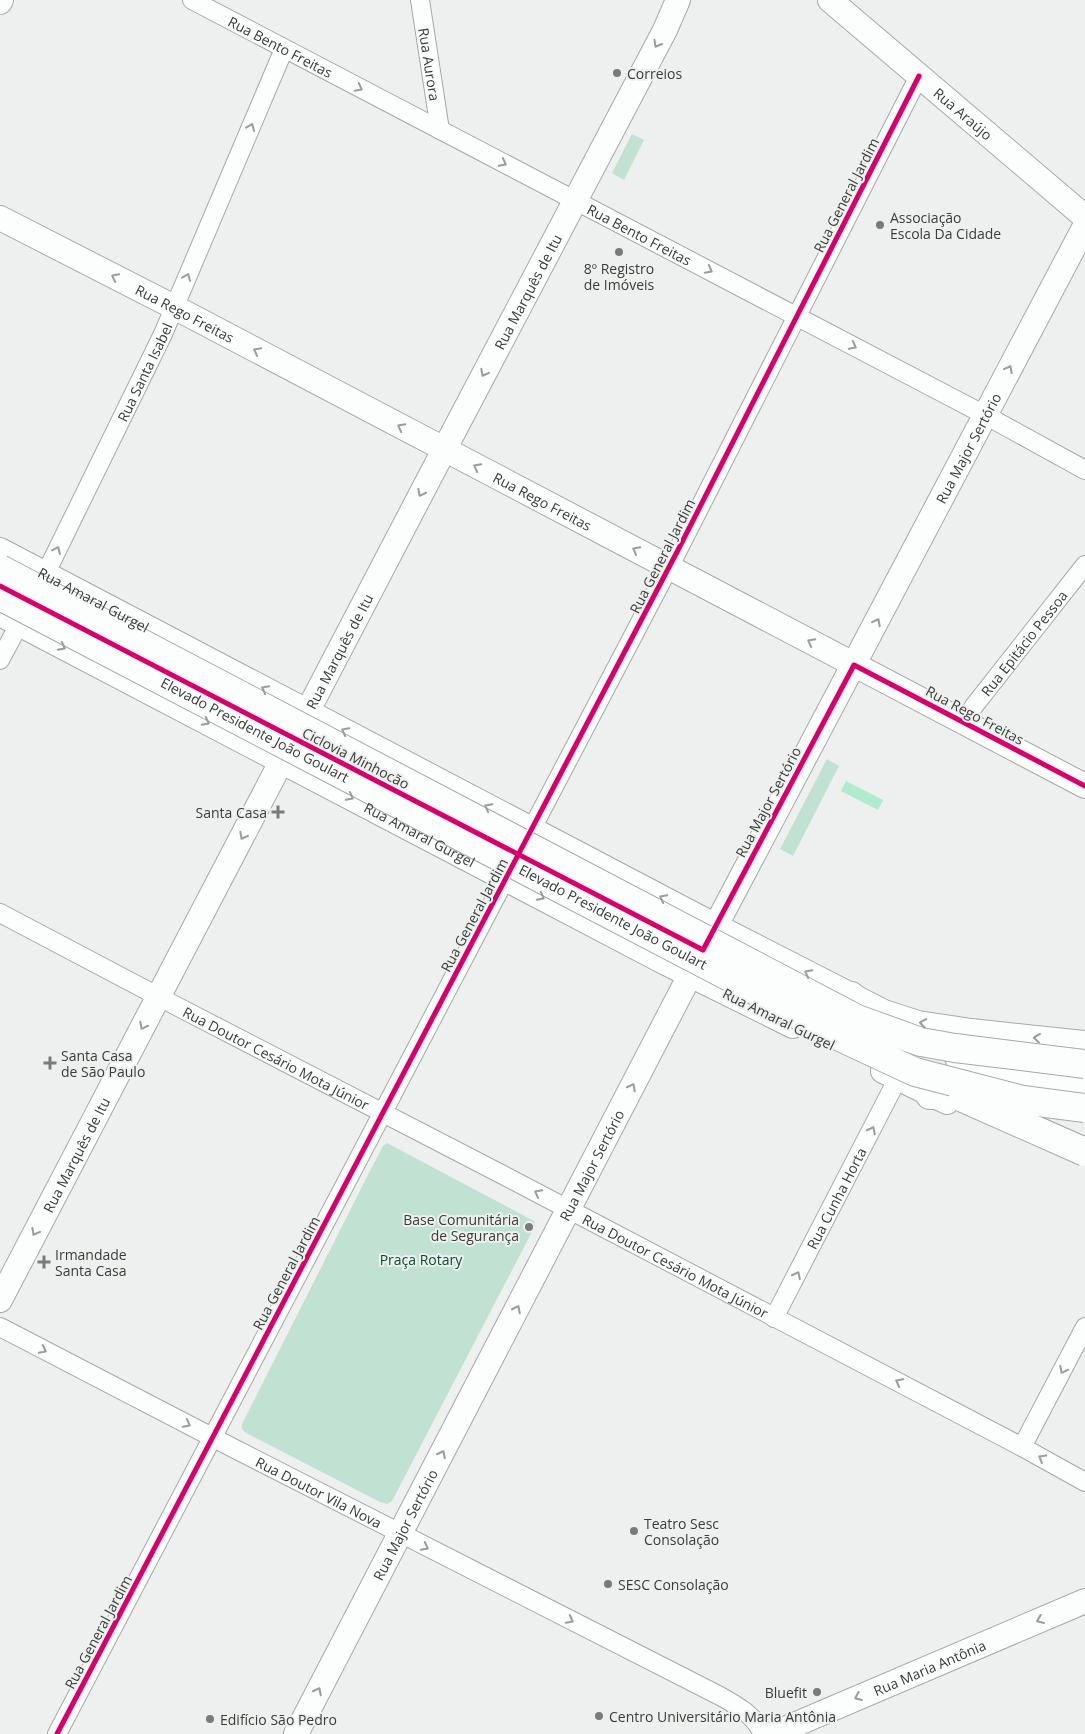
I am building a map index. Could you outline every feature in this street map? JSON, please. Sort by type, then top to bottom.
[{"type":"highway","name":"Elevado Presidente João Goulart","points":[[0,569],[858,1019],[921,1042],[954,1048],[1085,1064]]},
{"type":"highway","name":"Elevado Presidente João Goulart","points":[[0,596],[745,985],[907,1075],[1023,1100],[1085,1108]]},
{"type":"highway","points":[[851,996],[887,1026],[935,1051],[1017,1073],[1085,1080]]},
{"type":"highway","points":[[907,1075],[964,1098],[1085,1152]]},
{"type":"highway","points":[[930,1095],[967,1094],[1085,1118]]},
{"type":"street","name":"Rua Bento Freitas","points":[[192,0],[985,415],[1085,470]]},
{"type":"street","name":"Rua Aurora","points":[[420,0],[440,130]]},
{"type":"street","name":"Rua Marquês de Itu","points":[[0,1300],[574,200],[665,30],[678,0]]},
{"type":"street","name":"Rua Araújo","points":[[838,3],[919,76],[1085,217]]},
{"type":"street","name":"Rua Santa Isabel","points":[[0,660],[10,619],[45,574],[162,338],[284,49]]},
{"type":"street","name":"Rua General Jardim","points":[[57,1734],[669,568],[919,76]]},
{"type":"street","name":"Rua Rego Freitas","points":[[0,218],[174,307],[1085,786]]},
{"type":"street","name":"Rua Major Sertório","points":[[296,1734],[690,975],[1085,226]]},
{"type":"street","name":"Rua Amaral Gurgel","points":[[0,550],[716,926],[884,1012],[918,1023],[971,1031],[1085,1043]]},
{"type":"street","name":"Rua Epitácio Pessoa","points":[[964,723],[974,706],[1080,584],[1085,566]]},
{"type":"street","name":"Rua Amaral Gurgel","points":[[10,619],[690,975],[907,1075],[930,1095],[1085,1164]]},
{"type":"street","name":"Rua Doutor Cesário Mota Júnior","points":[[0,913],[383,1114],[569,1209],[1085,1482]]},
{"type":"street","name":"Rua Cunha Horta","points":[[774,1318],[907,1075]]},
{"type":"street","name":"Rua Doutor Vila Nova","points":[[0,1327],[400,1534],[720,1696],[752,1716],[763,1734]]},
{"type":"street","points":[[1022,1447],[1085,1327]]},
{"type":"street","name":"Rua Maria Antônia","points":[[773,1734],[1085,1600]]},
{"type":"green space","points":[[632,134],[644,140],[624,180],[612,173]]},
{"type":"green space","points":[[827,759],[839,766],[793,856],[780,849]]},
{"type":"green space","name":"Praça Rotary","points":[[387,1143],[534,1221],[535,1226],[392,1501],[387,1504],[246,1433],[242,1429],[242,1424],[372,1167],[383,1146]]},
{"type":"shaded area","points":[[846,781],[883,800],[878,810],[841,791]]},
{"type":"cycle path","points":[[57,1734],[678,550],[919,76]]},
{"type":"cycle path","name":"Ciclovia Minhocão","points":[[0,586],[703,950],[854,665],[1085,786]]},
{"type":"place","name":"Correios","points":[[617,73]]},
{"type":"place","name":"Associação Escola Da Cidade","points":[[880,225]]},
{"type":"place","name":"8º Registro de Imóveis","points":[[619,252]]},
{"type":"place","name":"Santa Casa","points":[[278,812]]},
{"type":"place","name":"Santa Casa de São Paulo","points":[[50,1063]]},
{"type":"place","name":"Base Comunitária de Segurança","points":[[529,1227]]},
{"type":"place","name":"Irmandade Santa Casa","points":[[44,1262]]},
{"type":"place","name":"Teatro Sesc Consolação","points":[[634,1531]]},
{"type":"place","name":"SESC Consolação","points":[[608,1584]]},
{"type":"place","name":"Bluefit","points":[[817,1692]]},
{"type":"place","name":"Centro Universitário Maria Antônia","points":[[599,1716]]},
{"type":"place","name":"Edifício São Pedro","points":[[210,1719]]}]
